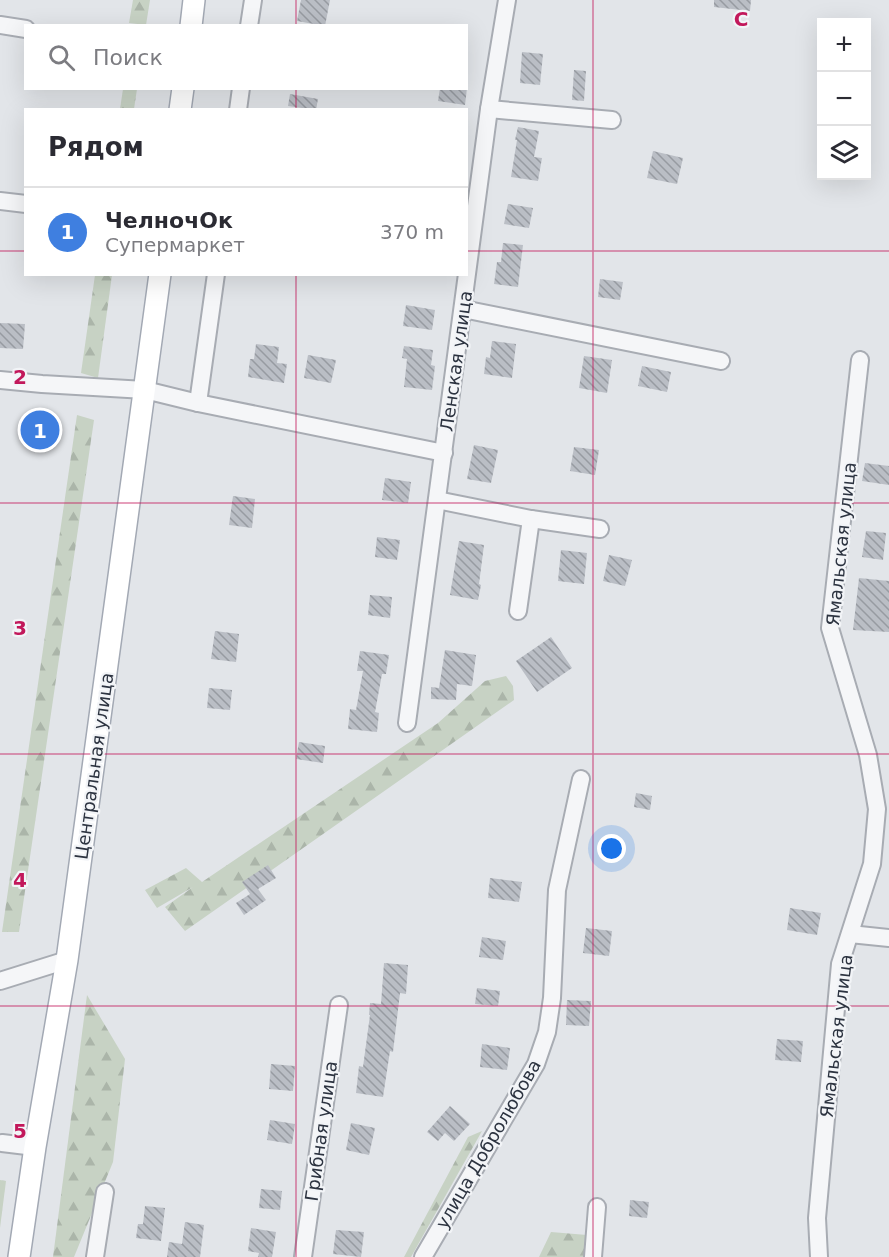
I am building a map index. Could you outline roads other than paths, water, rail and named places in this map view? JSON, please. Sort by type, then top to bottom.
[{"type":"main road","points":[[191,24],[194,0]]},
{"type":"main road","points":[[180,108],[183,90]]},
{"type":"main road","name":"Центральная улица","points":[[19,1257],[35,1147],[68,960],[160,276]]},
{"type":"street","points":[[249,24],[253,0]]},
{"type":"street","name":"Ленская улица","points":[[468,271],[489,109],[507,0]]},
{"type":"street","points":[[0,25],[24,29]]},
{"type":"street","points":[[238,108],[241,90]]},
{"type":"street","points":[[489,109],[612,120]]},
{"type":"street","points":[[0,201],[24,204]]},
{"type":"street","points":[[198,403],[216,276]]},
{"type":"street","name":"Ленская улица","points":[[407,723],[467,276]]},
{"type":"street","points":[[463,309],[721,361]]},
{"type":"street","name":"Ямальская улица","points":[[819,1257],[817,1218],[840,964],[872,864],[877,810],[868,755],[830,628],[861,360]]},
{"type":"street","points":[[0,380],[145,390],[444,453]]},
{"type":"street","points":[[437,500],[531,519],[600,529]]},
{"type":"street","points":[[518,611],[531,519]]},
{"type":"street","name":"улица Добролюбова","points":[[423,1257],[536,1064],[547,1032],[552,998],[557,890],[581,779]]},
{"type":"street","points":[[850,934],[889,939]]},
{"type":"street","points":[[0,981],[68,960]]},
{"type":"street","name":"Грибная улица","points":[[303,1257],[339,1005]]},
{"type":"street","points":[[2,1143],[35,1147]]},
{"type":"street","points":[[94,1257],[105,1192]]},
{"type":"street","points":[[593,1257],[597,1207]]},
{"type":"place","name":"ЧелночОк","points":[[40,430]]}]
